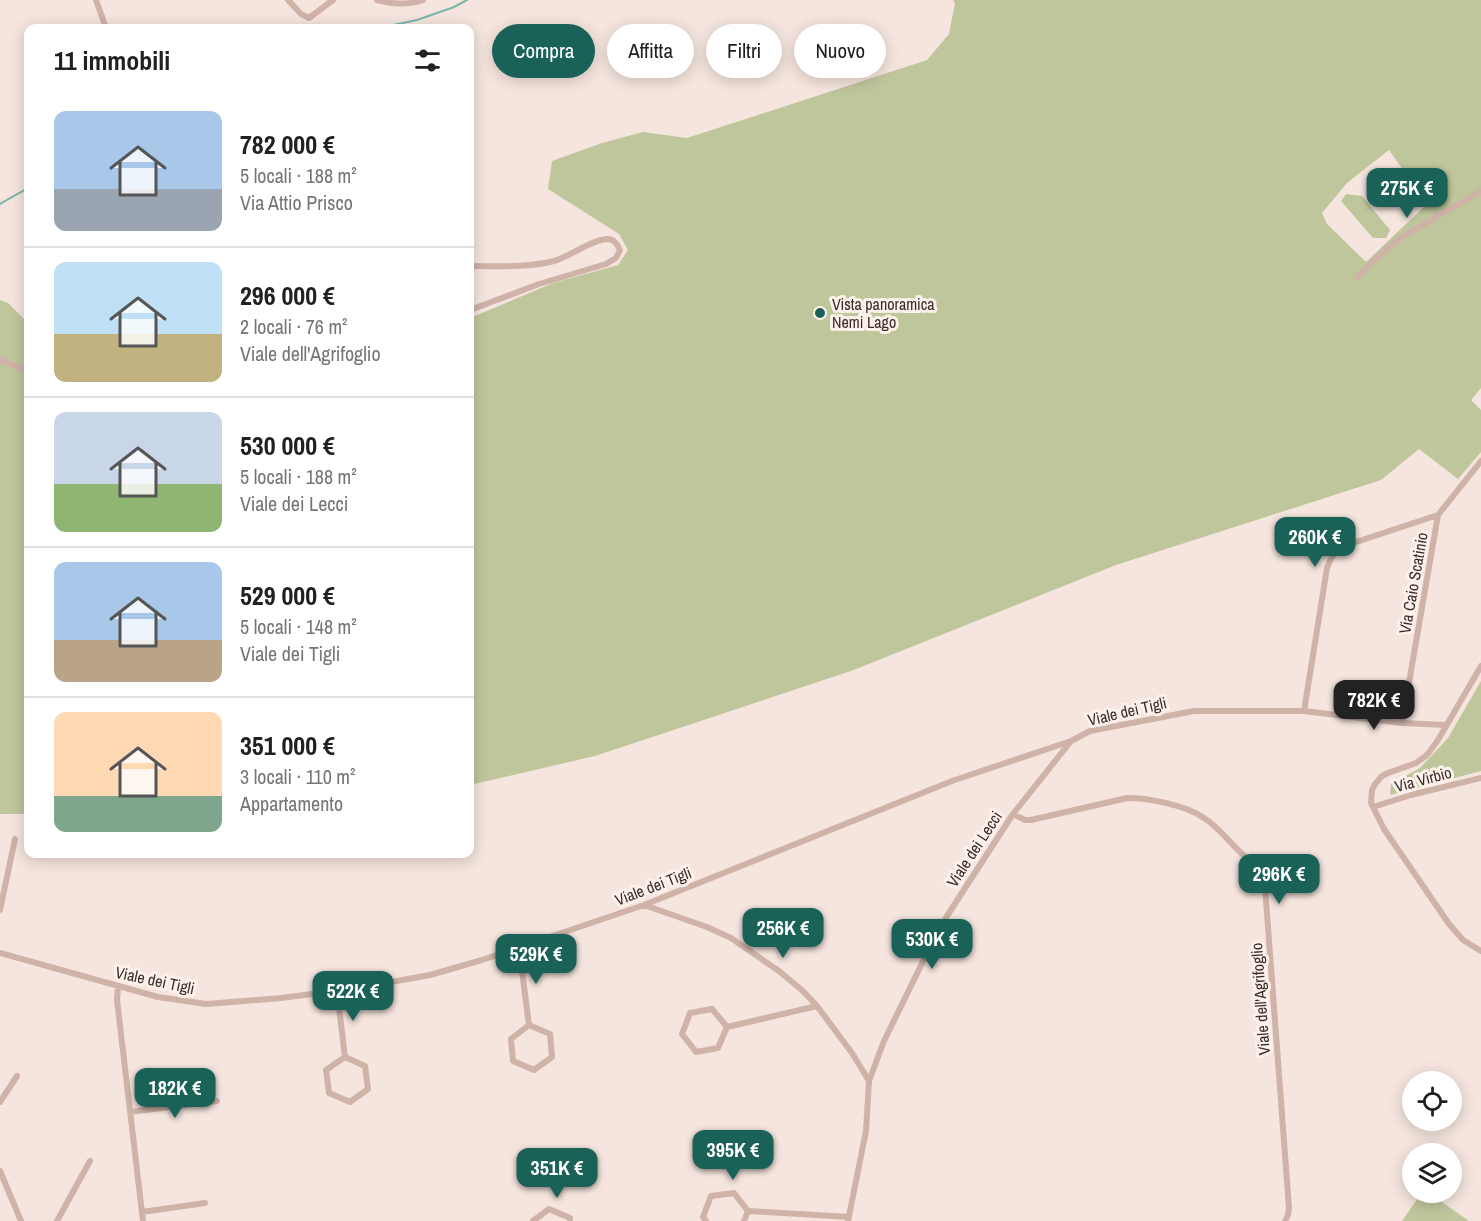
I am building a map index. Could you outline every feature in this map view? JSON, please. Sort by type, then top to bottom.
[{"type":"street","points":[[96,0],[105,24]]},
{"type":"street","points":[[288,0],[303,16],[309,18],[333,0]]},
{"type":"street","points":[[377,0],[400,4],[423,0]]},
{"type":"street","points":[[1357,278],[1400,238],[1481,190]]},
{"type":"street","points":[[474,266],[516,267],[558,260],[606,239],[615,242],[620,250],[618,257],[606,264],[539,284],[474,308]]},
{"type":"street","points":[[0,360],[24,369]]},
{"type":"street","name":"Via Caio Scatinio","points":[[1402,723],[1438,515],[1481,461]]},
{"type":"street","points":[[1304,711],[1327,568],[1331,557],[1344,546],[1438,515]]},
{"type":"street","points":[[1481,666],[1436,744],[1424,758],[1412,766],[1385,774],[1377,781],[1371,795],[1373,807],[1384,829],[1449,924],[1462,940],[1481,951]]},
{"type":"street","name":"Viale dei Tigli","points":[[0,953],[158,997],[206,1004],[337,991],[430,975],[519,948],[644,905],[946,783],[1071,741],[1090,731],[1194,711],[1304,711],[1402,723],[1446,725]]},
{"type":"street","name":"Viale dei Lecci","points":[[849,1219],[866,1131],[870,1081],[884,1041],[953,906],[1013,814],[1071,741]]},
{"type":"street","name":"Via Virbio","points":[[1373,807],[1481,778]]},
{"type":"street","name":"Viale dell'Agrifoglio","points":[[1013,814],[1025,820],[1031,820],[1127,798],[1183,807],[1209,822],[1259,872],[1265,887],[1289,1209],[1286,1220]]},
{"type":"street","points":[[0,910],[2,889],[15,839]]},
{"type":"street","points":[[644,905],[739,942],[790,980],[817,1006],[870,1081]]},
{"type":"street","points":[[519,948],[529,1025]]},
{"type":"street","points":[[118,986],[117,1000],[143,1221]]},
{"type":"street","points":[[337,991],[345,1057]]},
{"type":"street","points":[[727,1027],[817,1006]]},
{"type":"street","points":[[712,1010],[727,1027],[718,1048],[696,1052],[682,1034],[690,1013],[712,1010]]},
{"type":"street","points":[[529,1025],[550,1035],[552,1057],[534,1070],[513,1061],[511,1039],[529,1025]]},
{"type":"street","points":[[345,1057],[365,1066],[368,1089],[350,1102],[329,1093],[326,1070],[345,1057]]},
{"type":"street","points":[[0,1102],[17,1076]]},
{"type":"street","points":[[130,1112],[217,1101]]},
{"type":"street","points":[[57,1221],[90,1161]]},
{"type":"street","points":[[0,1171],[21,1221]]},
{"type":"street","points":[[706,1221],[703,1217],[711,1196],[734,1193],[748,1211],[849,1219]]},
{"type":"street","points":[[142,1212],[205,1203]]},
{"type":"street","points":[[533,1221],[549,1209],[570,1218],[570,1221]]},
{"type":"street","points":[[744,1221],[748,1211]]},
{"type":"green space","points":[[953,0],[1481,0],[1481,388],[1471,400],[1481,410],[1481,452],[1458,479],[1419,449],[1381,480],[1116,565],[851,671],[595,756],[474,784],[474,316],[553,283],[618,265],[628,250],[619,234],[548,189],[552,161],[602,143],[643,132],[687,138],[872,78],[886,78],[886,73],[927,60],[949,34],[955,3]],"holes":[[[1389,150],[1427,204],[1366,262],[1327,224],[1322,213],[1347,183]]]},
{"type":"green space","points":[[1346,194],[1362,196],[1390,230],[1386,238],[1373,238],[1341,201]]},
{"type":"green space","points":[[0,300],[8,303],[24,319],[24,814],[0,814]]},
{"type":"green space","points":[[1481,681],[1481,771],[1390,795],[1391,784],[1420,768],[1448,738]]},
{"type":"green space","points":[[1414,1203],[1443,1203],[1469,1221],[1402,1221]]},
{"type":"waterway","points":[[398,24],[417,20],[467,0]]},
{"type":"waterway","points":[[0,204],[24,190]]},
{"type":"place","name":"Vista panoramica Nemi Lago","points":[[820,313]]}]
